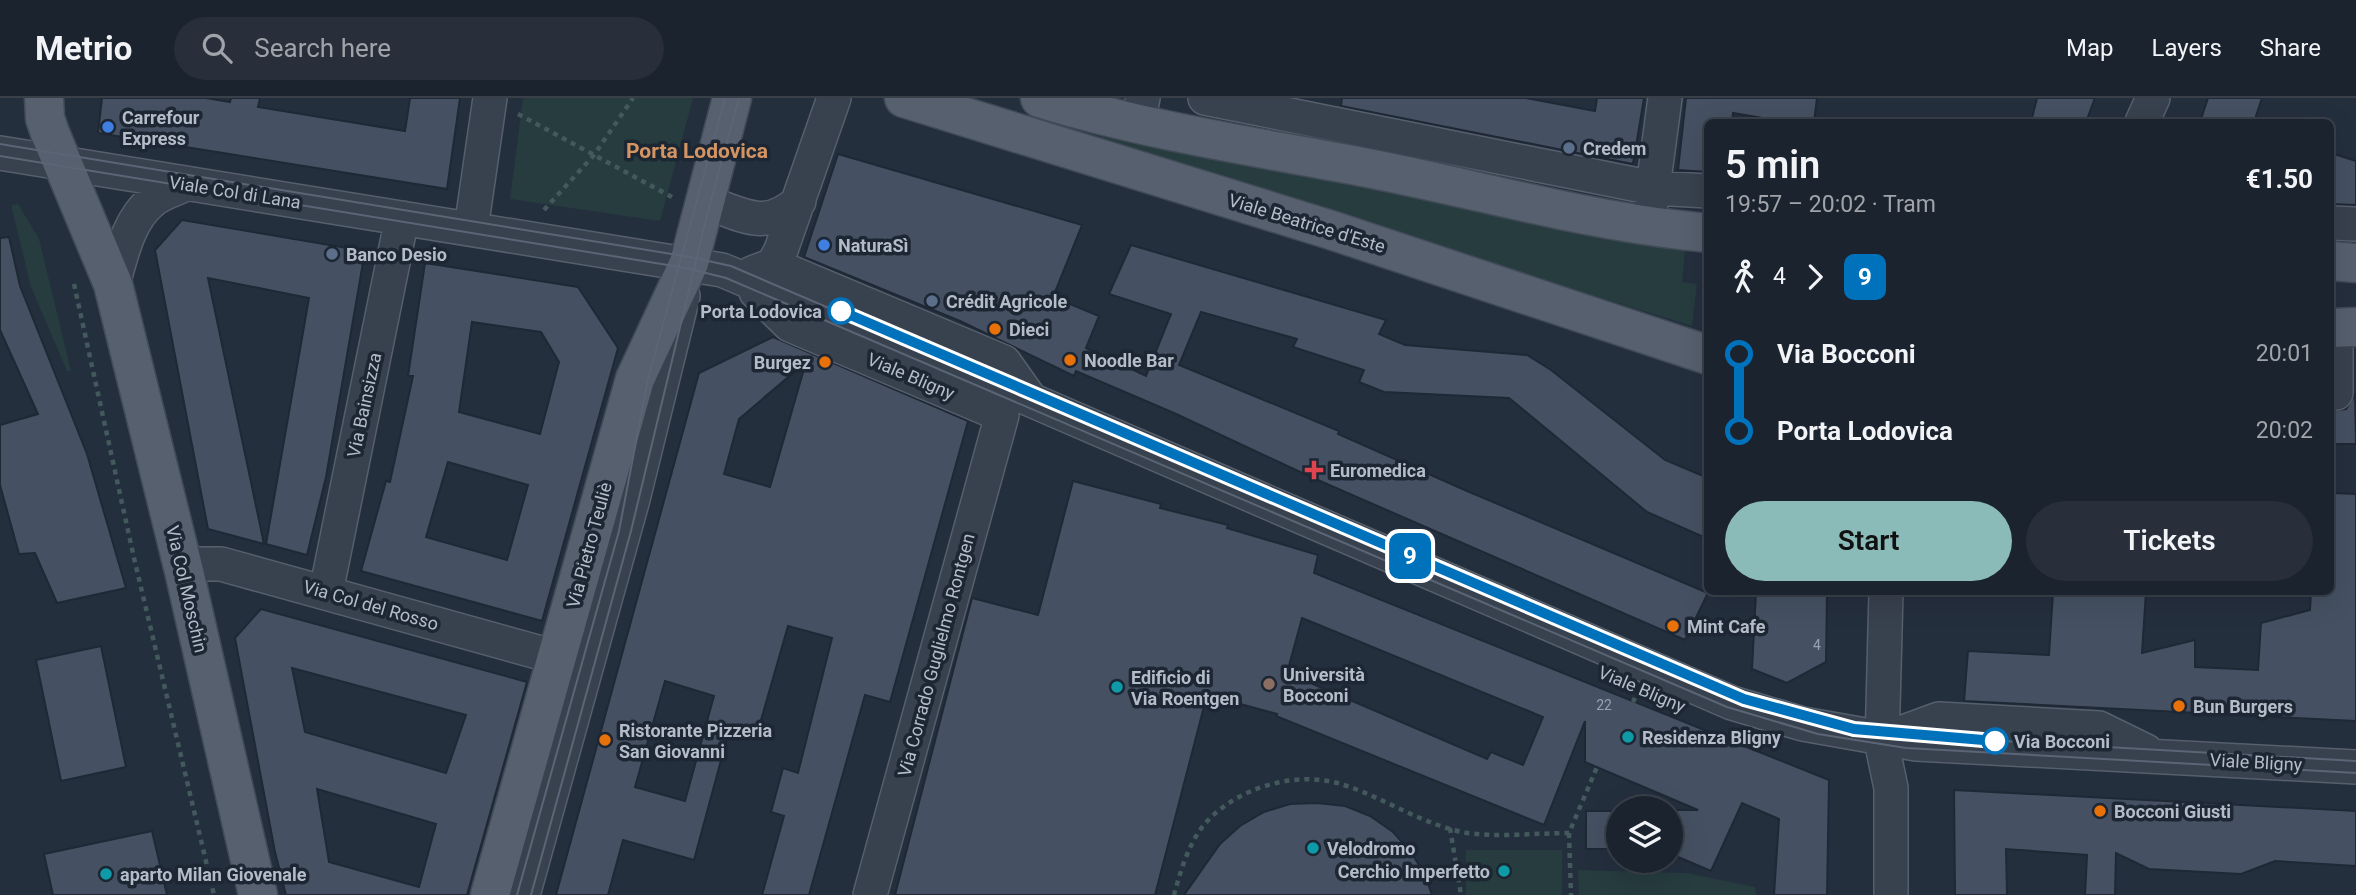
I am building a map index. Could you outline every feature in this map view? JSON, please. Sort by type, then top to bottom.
[{"type":"main road","name":"Via Col Moschin","points":[[44,98],[45,118],[113,284],[184,571],[258,895]]},
{"type":"main road","name":"Via Pietro Teuliè","points":[[490,895],[573,662],[635,379],[689,263],[688,199],[732,98]]},
{"type":"main road","name":"Viale Beatrice d'Este","points":[[904,98],[1331,230],[1704,354]]},
{"type":"main road","points":[[1040,98],[1140,112],[1347,165],[1647,228],[1704,233]]},
{"type":"main road","points":[[2334,261],[2356,263]]},
{"type":"street","points":[[773,265],[793,224],[834,98]]},
{"type":"street","points":[[1205,98],[1357,113],[1653,188],[1704,191]]},
{"type":"street","points":[[1647,228],[1665,98]]},
{"type":"street","points":[[471,229],[501,105]]},
{"type":"street","points":[[1347,165],[1357,113]]},
{"type":"street","name":"Viale Col di Lana","points":[[0,153],[689,263]]},
{"type":"street","points":[[113,284],[126,240],[140,214],[153,200],[186,184]]},
{"type":"street","points":[[688,199],[762,220],[780,217],[799,201]]},
{"type":"street","name":"Via Bainsizza","points":[[326,592],[402,218]]},
{"type":"street","points":[[2334,223],[2356,224]]},
{"type":"street","points":[[573,662],[677,327],[689,263]]},
{"type":"street","name":"Viale Bligny","points":[[689,263],[741,277],[1017,407]]},
{"type":"street","points":[[741,277],[773,265],[1004,362],[1017,407]]},
{"type":"street","name":"Viale Bligny","points":[[741,277],[790,325],[1017,407],[1500,604],[1731,703],[1802,724],[1882,740],[2356,767]]},
{"type":"street","points":[[2336,393],[2341,328]]},
{"type":"street","name":"Via Corrado Guglielmo Rontgen","points":[[870,895],[1017,407]]},
{"type":"street","name":"Via Col del Rosso","points":[[184,571],[208,562],[326,592],[573,662]]},
{"type":"street","points":[[1886,595],[1882,740],[1891,788],[1891,895]]},
{"type":"street","name":"Via Pietro Teuliè","points":[[523,895],[573,662]]},
{"type":"path","points":[[544,210],[594,155],[633,98]]},
{"type":"path","points":[[501,105],[594,155],[688,199]]},
{"type":"path","points":[[72,275],[134,558],[214,895]]},
{"type":"path","points":[[1571,895],[1569,833],[1597,767]]},
{"type":"path","points":[[1174,895],[1182,868],[1201,828],[1218,811],[1244,794],[1286,782],[1307,779],[1340,783],[1464,832],[1569,833]]},
{"type":"path","points":[[1450,828],[1461,895]]},
{"type":"green space","points":[[523,98],[693,98],[660,221],[510,199]]},
{"type":"green space","points":[[1046,121],[1685,251],[1682,282],[1697,284],[1692,326],[1357,223]]},
{"type":"green space","points":[[18,204],[39,239],[71,371],[67,371],[31,287],[12,209],[12,205]]},
{"type":"green space","points":[[1466,850],[1562,850],[1562,895],[1466,895]]},
{"type":"green space","points":[[1578,870],[1606,871],[1606,873],[1686,873],[1755,887],[1756,895],[1579,895]]},
{"type":"building","points":[[102,98],[206,98],[230,102],[231,98],[260,98],[258,107],[405,131],[410,98],[460,98],[447,189],[98,133]]},
{"type":"building","points":[[1342,98],[1526,98],[1595,111],[1597,98],[1644,98],[1633,164],[1341,106]]},
{"type":"building","points":[[1686,98],[1817,98],[1814,119],[1768,119],[1733,113],[1732,119],[1704,119],[1704,172],[1678,170]]},
{"type":"building","points":[[2037,98],[2095,98],[2087,119],[2032,119]]},
{"type":"building","points":[[2208,98],[2262,98],[2255,119],[2201,119]]},
{"type":"building","points":[[838,154],[1082,225],[1053,297],[1099,316],[1086,348],[1146,376],[1171,314],[1109,294],[1131,245],[1386,320],[1379,334],[1405,345],[1527,355],[1551,370],[1665,460],[1704,476],[1704,537],[1647,512],[1509,398],[1384,392],[1359,382],[1364,370],[1293,347],[1297,339],[1201,312],[1179,365],[1339,431],[1338,434],[1704,591],[1704,595],[1707,595],[1685,640],[1311,477],[1174,413],[1076,371],[1074,376],[960,321],[804,257]]},
{"type":"building","points":[[2334,154],[2356,161],[2356,205],[2334,204]]},
{"type":"building","points":[[182,220],[365,251],[326,477],[307,555],[266,544],[309,298],[208,278],[264,544],[208,529],[155,250]]},
{"type":"building","points":[[9,237],[20,286],[87,454],[126,588],[57,603],[35,553],[19,554],[0,485],[0,425],[38,414],[0,330],[0,238]]},
{"type":"building","points":[[425,263],[578,287],[618,348],[542,621],[361,571],[386,481],[390,482],[413,376],[408,376]],"holes":[[[472,322],[541,332],[559,362],[540,434],[459,412]],[[448,462],[528,485],[507,560],[426,537]]]},
{"type":"building","points":[[773,337],[968,421],[890,702],[865,695],[809,895],[762,895],[784,816],[771,812],[783,768],[798,773],[832,638],[788,626],[757,734],[730,727],[694,860],[623,840],[608,895],[556,895],[699,373]],"holes":[[[806,362],[770,487],[724,474],[739,419]],[[665,681],[714,696],[685,801],[635,787]]]},
{"type":"building","points":[[2355,395],[2356,444],[2334,444],[2334,411],[2346,409]]},
{"type":"building","name":"Università Bocconi","points":[[1073,481],[1161,504],[1160,508],[1228,525],[1227,528],[1318,555],[1314,573],[1829,780],[1827,895],[1774,895],[1779,819],[1742,803],[1711,871],[1683,859],[1683,810],[1698,810],[1683,804],[1683,796],[1665,796],[1585,762],[1585,721],[1544,825],[1276,716],[1277,714],[1207,695],[1155,895],[895,895],[972,598],[1038,615]],"holes":[[[1302,618],[1543,717],[1523,765],[1491,752],[1487,759],[1287,673]]]},
{"type":"building","points":[[2334,493],[2356,494],[2356,721],[1964,701],[1968,651],[2049,655],[2053,595],[2146,595],[2142,653],[2195,640],[2195,667],[2258,670],[2261,623],[2310,610],[2311,595],[2334,595]]},
{"type":"building","points":[[1756,595],[1827,595],[1826,662],[1787,683],[1752,669]]},
{"type":"building","points":[[261,609],[527,682],[467,895],[286,895],[275,852],[235,638]],"holes":[[[292,668],[466,715],[446,773],[305,732]],[[317,789],[436,824],[419,887],[329,862]]]},
{"type":"building","points":[[101,646],[126,767],[61,781],[36,660]]},
{"type":"building","points":[[1954,790],[2356,811],[2356,866],[2275,861],[2241,874],[2149,869],[2116,853],[2115,895],[2085,895],[2087,855],[2006,849],[2007,895],[1955,895]]},
{"type":"building","name":"Velodromo","points":[[1290,804],[1345,806],[1370,816],[1393,832],[1411,852],[1425,875],[1432,895],[1184,895],[1220,844],[1240,826],[1264,812]]},
{"type":"building","points":[[1586,811],[1606,811],[1606,849],[1586,849]]},
{"type":"building","name":"aparto Milan Giovenale","points":[[152,831],[167,895],[53,895],[44,854]]},
{"type":"tram line","points":[[517,895],[619,531],[648,379],[725,98]]},
{"type":"tram line","points":[[531,895],[631,531],[708,211],[739,98]]},
{"type":"tram line","points":[[0,144],[690,257],[731,266],[1715,688],[1798,716],[1896,735],[2356,761]]},
{"type":"tram line","points":[[0,156],[686,268],[726,278],[1727,707],[1818,734],[1906,748],[2356,773]]},
{"type":"tram line","name":"9","points":[[841,311],[1744,699],[1841,727],[1915,737],[1995,741]]},
{"type":"place","name":"Carrefour Express","points":[[108,127]]},
{"type":"place","name":"Credem","points":[[1569,148]]},
{"type":"place","name":"NaturaSì","points":[[824,245]]},
{"type":"place","name":"Banco Desio","points":[[332,254]]},
{"type":"place","name":"Crédit Agricole","points":[[932,301]]},
{"type":"place","name":"Porta Lodovica","points":[[841,311]]},
{"type":"place","name":"Dieci","points":[[995,329]]},
{"type":"place","name":"Noodle Bar","points":[[1070,360]]},
{"type":"place","name":"Burgez","points":[[825,362]]},
{"type":"place","name":"Euromedica","points":[[1314,470]]},
{"type":"place","name":"Mint Cafe","points":[[1673,626]]},
{"type":"place","name":"Università Bocconi","points":[[1269,684]]},
{"type":"place","name":"Edificio di Via Roentgen","points":[[1117,687]]},
{"type":"place","name":"Bun Burgers","points":[[2179,706]]},
{"type":"place","name":"Residenza Bligny","points":[[1628,737]]},
{"type":"place","name":"Ristorante Pizzeria San Giovanni","points":[[605,740]]},
{"type":"place","name":"Via Bocconi","points":[[1995,741]]},
{"type":"place","name":"Bocconi Giusti","points":[[2100,811]]},
{"type":"place","name":"Velodromo","points":[[1313,848]]},
{"type":"place","name":"Cerchio Imperfetto","points":[[1504,871]]},
{"type":"place","name":"aparto Milan Giovenale","points":[[106,874]]},
{"type":"district","name":"Porta Lodovica","points":[[697,151]]}]
